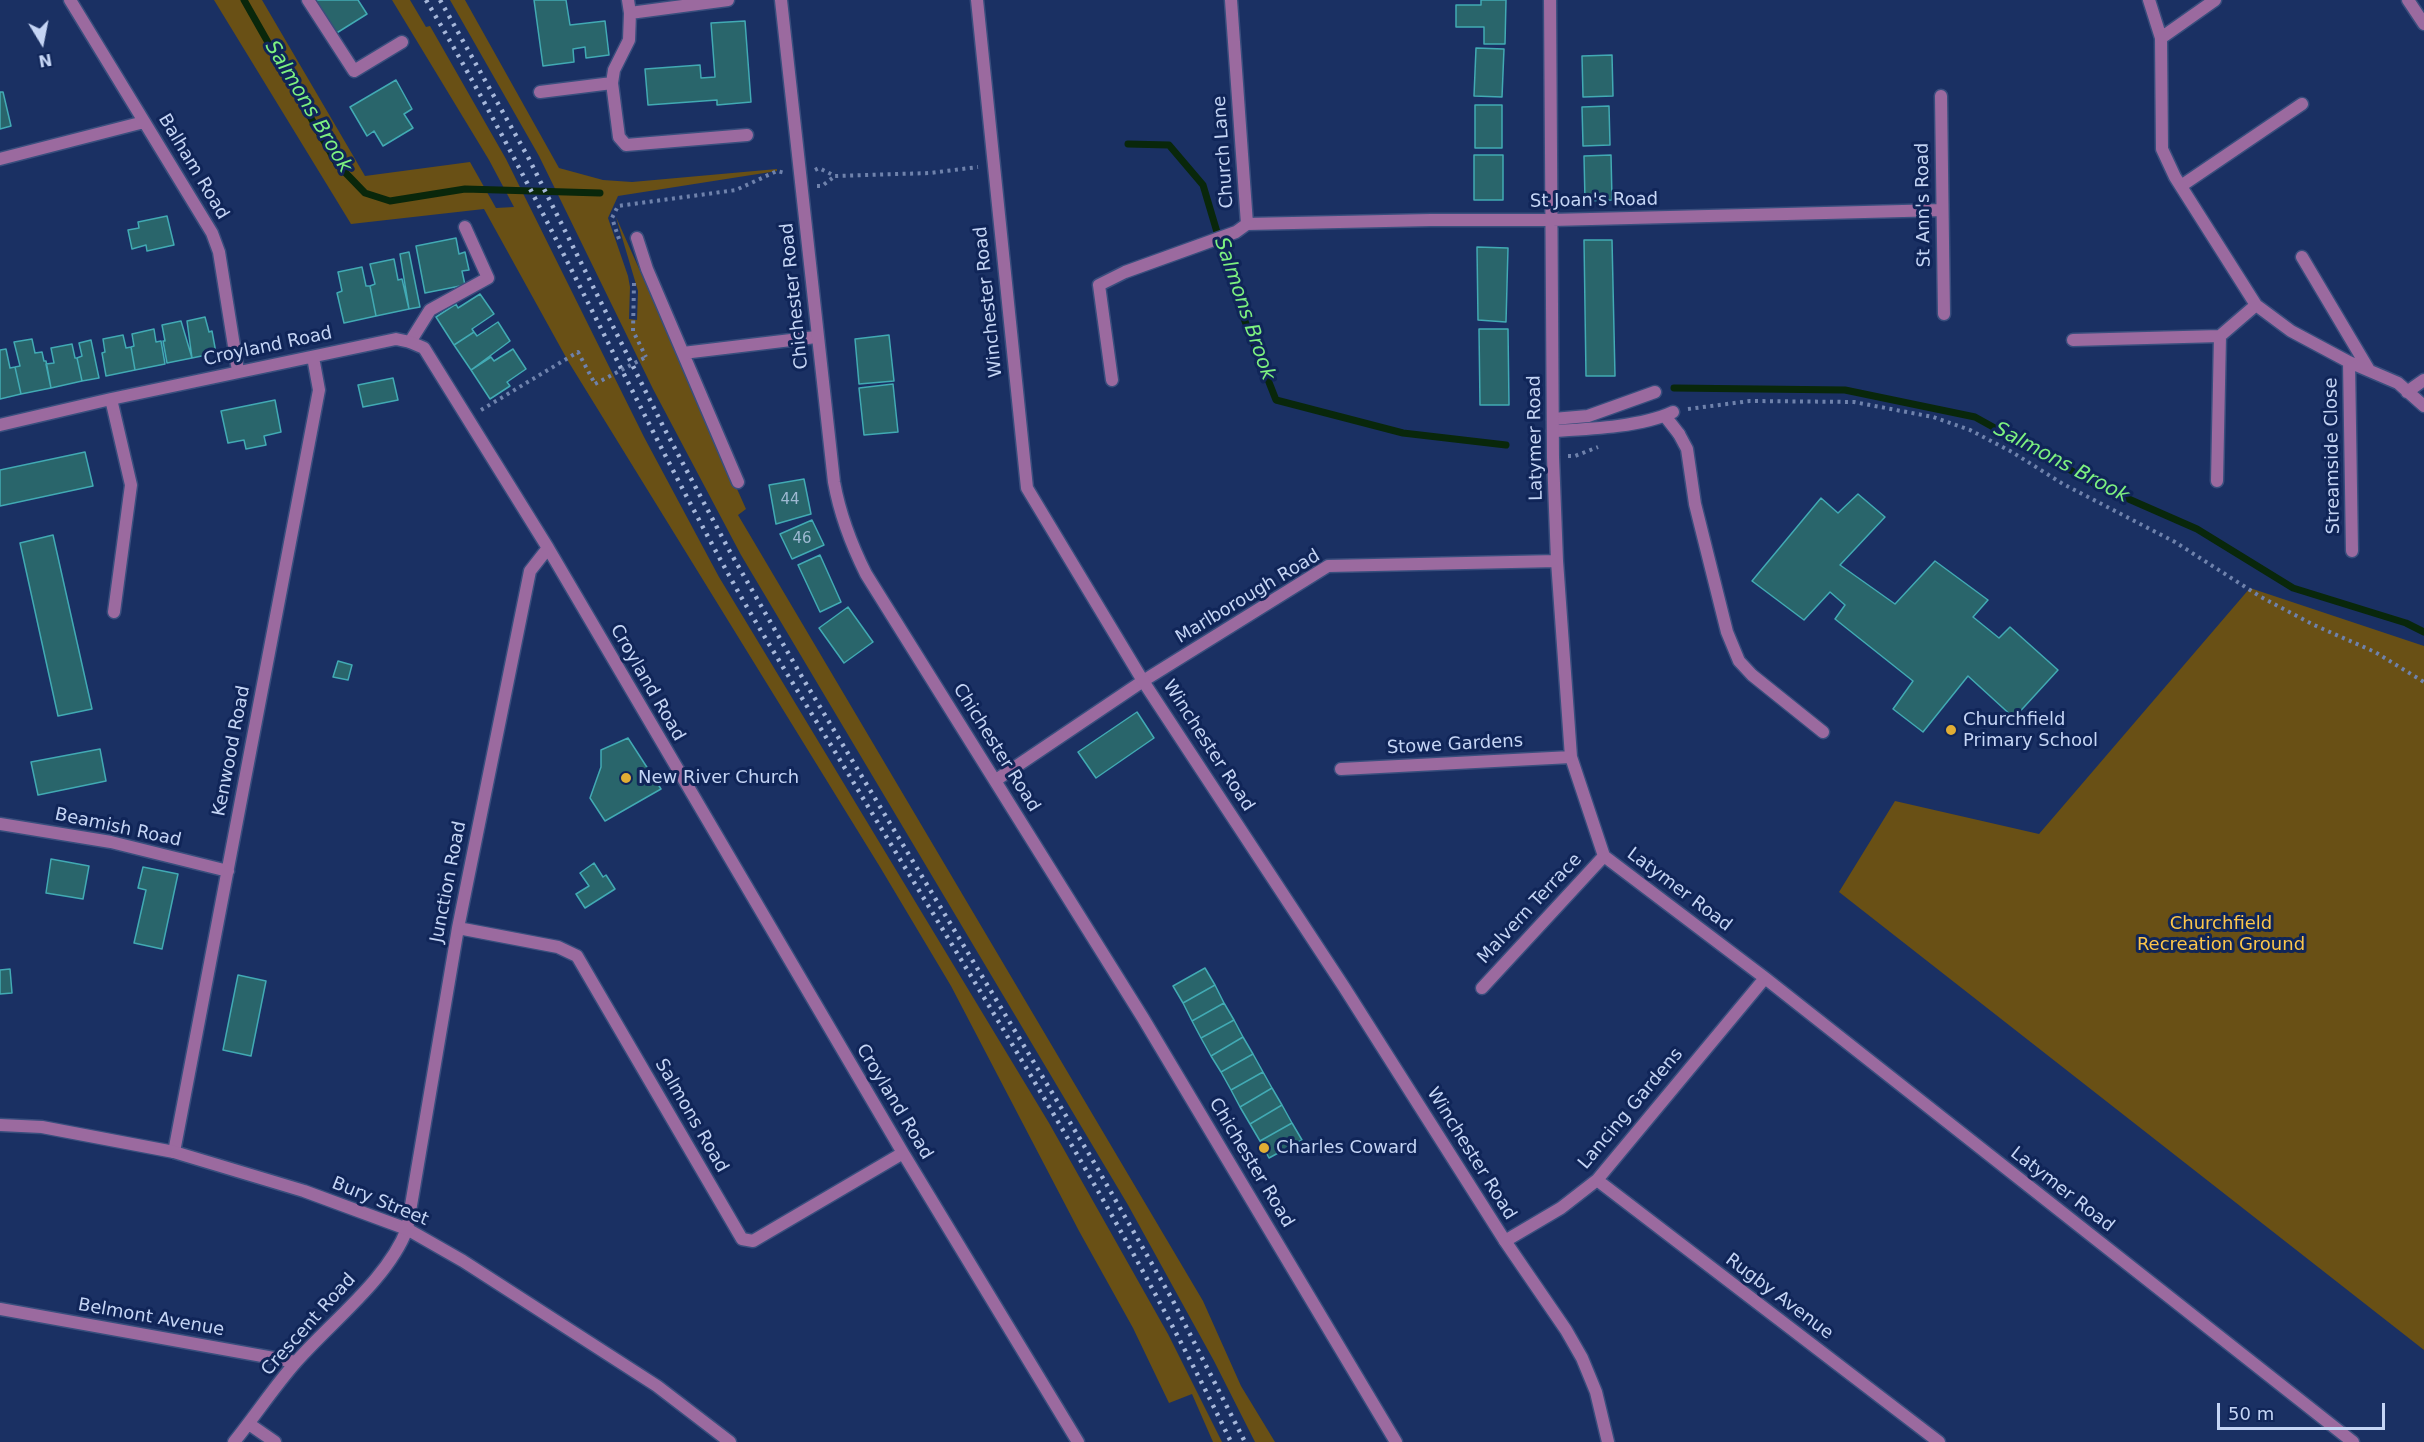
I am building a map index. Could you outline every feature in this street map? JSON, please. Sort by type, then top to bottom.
[{"type":"street","name":"Balham Road","points":[[70,0],[212,233],[219,252],[238,371]]},
{"type":"street","points":[[308,0],[354,71],[402,42]]},
{"type":"street","points":[[728,0],[629,6],[629,40],[614,70],[612,83],[619,137],[626,145],[747,135]]},
{"type":"street","name":"Chichester Road","points":[[781,0],[816,337],[834,482],[840,514],[851,544],[866,574],[1143,1018],[1396,1442]]},
{"type":"street","name":"Winchester Road","points":[[977,0],[1026,488],[1143,681],[1344,987],[1505,1241],[1566,1330],[1582,1358],[1596,1392],[1608,1442]]},
{"type":"street","name":"Church Lane","points":[[1112,380],[1099,285],[1125,272],[1236,232],[1247,224],[1231,0]]},
{"type":"street","name":"Latymer Road","points":[[1550,0],[1553,425],[1557,561],[1571,757],[1604,856],[1764,978],[2353,1442]]},
{"type":"street","name":"Streamside Close","points":[[2149,0],[2161,38],[2162,149],[2181,186],[2256,305],[2291,331],[2349,362],[2397,383],[2424,406]]},
{"type":"street","points":[[2161,38],[2215,0]]},
{"type":"street","points":[[2408,0],[2424,24]]},
{"type":"street","points":[[540,92],[612,83]]},
{"type":"street","name":"St Ann's Road","points":[[1941,96],[1944,314]]},
{"type":"street","points":[[2181,186],[2302,104]]},
{"type":"street","points":[[0,159],[144,122]]},
{"type":"street","name":"St Joan's Road","points":[[1247,224],[1552,220],[1942,210]]},
{"type":"street","points":[[410,342],[430,310],[488,278],[465,227]]},
{"type":"street","points":[[637,238],[647,269],[738,482]]},
{"type":"street","name":"Streamside Close","points":[[2302,257],[2369,370]]},
{"type":"street","points":[[2073,340],[2220,336],[2256,305]]},
{"type":"street","points":[[2217,481],[2220,336]]},
{"type":"street","points":[[683,353],[816,337]]},
{"type":"street","name":"Croyland Road","points":[[0,425],[238,371],[396,339],[424,348],[466,420],[548,549],[903,1154],[1078,1442]]},
{"type":"street","name":"Kenwood Road","points":[[174,1152],[319,390],[313,357]]},
{"type":"street","name":"Streamside Close","points":[[2349,362],[2352,550]]},
{"type":"street","points":[[2407,392],[2424,381]]},
{"type":"street","points":[[1553,425],[1588,416],[1655,392]]},
{"type":"street","points":[[111,399],[131,485],[114,612]]},
{"type":"street","points":[[1553,425],[1616,426],[1669,414],[1687,449],[1695,504],[1727,632],[1739,661],[1752,675],[1823,732]]},
{"type":"street","name":"Junction Road","points":[[407,1229],[458,928],[530,571],[548,549]]},
{"type":"street","name":"Marlborough Road","points":[[996,780],[1143,681],[1328,566],[1557,561]]},
{"type":"street","name":"Stowe Gardens","points":[[1341,769],[1571,757]]},
{"type":"street","name":"Beamish Road","points":[[0,824],[111,842],[228,871]]},
{"type":"street","name":"Malvern Terrace","points":[[1482,988],[1604,856]]},
{"type":"street","name":"Salmons Road","points":[[458,928],[558,947],[577,956],[742,1239],[753,1241],[903,1154]]},
{"type":"street","name":"Lancing Gardens","points":[[1505,1241],[1561,1208],[1597,1180],[1764,978]]},
{"type":"street","name":"Bury Street","points":[[0,1125],[42,1127],[174,1152],[304,1191],[407,1229],[463,1261],[647,1380],[730,1442]]},
{"type":"street","name":"Rugby Avenue","points":[[1597,1180],[1939,1442]]},
{"type":"street","name":"Crescent Road","points":[[234,1442],[296,1362],[356,1301],[401,1245],[407,1229]]},
{"type":"street","name":"Belmont Avenue","points":[[0,1309],[296,1362]]},
{"type":"street","points":[[249,1424],[275,1442]]},
{"type":"path","points":[[835,176],[817,187],[815,169],[819,168],[835,176],[930,173],[994,166]]},
{"type":"path","points":[[623,250],[612,218],[618,206],[736,190],[777,171],[801,177]]},
{"type":"path","points":[[466,420],[578,352],[595,384],[646,357],[633,331],[633,282]]},
{"type":"path","points":[[1669,414],[1702,406],[1750,401],[1823,400],[1888,407],[1933,417],[1970,430],[2012,452],[2063,484],[2175,542],[2261,597],[2314,625],[2375,652],[2424,682]]},
{"type":"green space","points":[[214,0],[262,0],[365,176],[470,162],[496,208],[514,207],[489,160],[392,0],[410,0],[426,27],[430,26],[506,159],[644,437],[719,577],[1049,1123],[1168,1334],[1222,1442],[1213,1442],[1192,1394],[1169,1403],[1133,1328],[1079,1231],[951,986],[568,361],[484,209],[351,224]]},
{"type":"green space","points":[[450,0],[465,0],[559,168],[603,180],[632,182],[777,169],[777,171],[618,196],[608,218],[628,276],[629,319],[637,320],[638,291],[616,217],[746,509],[738,515],[1203,1301],[1241,1386],[1275,1442],[1255,1442],[1214,1361],[1128,1205],[741,555],[653,389],[539,156]]},
{"type":"green space","name":"Churchfield Recreation Ground","points":[[2250,588],[2424,646],[2424,1350],[1839,892],[1895,801],[2039,834]]},
{"type":"building","points":[[314,0],[358,0],[367,14],[335,34]]},
{"type":"building","points":[[534,0],[566,0],[570,25],[605,21],[609,55],[586,58],[585,47],[573,49],[574,62],[543,66]]},
{"type":"building","points":[[1481,0],[1506,0],[1505,44],[1484,44],[1484,27],[1456,27],[1456,5],[1481,5]]},
{"type":"building","points":[[745,21],[751,102],[717,105],[717,100],[648,105],[645,69],[700,65],[701,78],[715,77],[711,23]]},
{"type":"building","points":[[1476,48],[1504,49],[1502,97],[1474,96]]},
{"type":"building","points":[[1612,55],[1613,96],[1583,97],[1582,56]]},
{"type":"building","points":[[396,80],[412,109],[404,114],[413,128],[383,146],[374,131],[367,136],[350,107]]},
{"type":"building","points":[[0,92],[3,92],[11,126],[0,129]]},
{"type":"building","points":[[1475,105],[1502,105],[1502,148],[1475,148]]},
{"type":"building","points":[[1609,106],[1610,145],[1583,146],[1582,107]]},
{"type":"building","points":[[1474,155],[1503,155],[1503,200],[1474,200]]},
{"type":"building","points":[[1611,155],[1612,200],[1585,201],[1584,156]]},
{"type":"building","points":[[167,216],[174,245],[147,251],[146,245],[132,249],[128,230],[139,228],[138,222]]},
{"type":"building","points":[[456,238],[459,254],[465,252],[469,270],[462,271],[465,285],[425,293],[416,246]]},
{"type":"building","points":[[1584,240],[1612,240],[1615,376],[1586,376]]},
{"type":"building","points":[[1477,247],[1508,248],[1506,322],[1478,320]]},
{"type":"building","points":[[409,252],[420,307],[409,309],[400,254]]},
{"type":"building","points":[[394,259],[398,280],[402,279],[409,309],[376,316],[370,286],[375,284],[370,264]]},
{"type":"building","points":[[362,267],[366,286],[370,286],[376,316],[344,323],[337,293],[342,291],[338,272]]},
{"type":"building","points":[[480,294],[494,314],[472,329],[474,332],[454,345],[436,317],[456,304],[458,308]]},
{"type":"building","points":[[205,317],[209,332],[212,331],[216,353],[192,358],[187,321]]},
{"type":"building","points":[[181,321],[192,358],[167,363],[162,325]]},
{"type":"building","points":[[498,322],[510,341],[471,370],[454,345],[474,332],[477,336]]},
{"type":"building","points":[[154,329],[156,342],[161,341],[165,364],[135,370],[131,347],[134,346],[132,334]]},
{"type":"building","points":[[1479,329],[1508,329],[1509,405],[1480,405]]},
{"type":"building","points":[[123,335],[126,348],[131,347],[135,370],[106,376],[102,353],[105,352],[103,339]]},
{"type":"building","points":[[889,335],[894,381],[859,384],[855,339]]},
{"type":"building","points":[[32,339],[35,353],[42,352],[44,361],[46,361],[51,388],[21,394],[15,367],[20,366],[14,342]]},
{"type":"building","points":[[91,340],[99,378],[82,381],[77,358],[82,356],[79,343]]},
{"type":"building","points":[[72,344],[82,381],[51,388],[46,364],[54,363],[51,348]]},
{"type":"building","points":[[6,349],[10,368],[15,367],[21,394],[0,399],[0,350]]},
{"type":"building","points":[[513,349],[526,369],[507,382],[510,386],[490,399],[471,370],[491,357],[494,361]]},
{"type":"building","points":[[393,378],[398,400],[363,407],[358,385]]},
{"type":"building","points":[[893,384],[898,432],[864,435],[859,388]]},
{"type":"building","points":[[275,400],[281,432],[264,436],[266,445],[246,449],[244,440],[228,443],[221,411]]},
{"type":"building","points":[[85,452],[93,486],[0,506],[0,470]]},
{"type":"building","points":[[804,479],[811,514],[776,524],[769,485]]},
{"type":"building","points":[[1858,494],[1885,517],[1840,565],[1895,604],[1935,561],[1988,600],[1973,617],[1999,638],[2010,627],[2058,670],[2014,718],[1968,676],[1923,732],[1893,709],[1913,681],[1835,619],[1845,605],[1830,592],[1804,620],[1752,581],[1821,498],[1838,513]]},
{"type":"building","points":[[812,520],[824,545],[792,559],[780,534]]},
{"type":"building","points":[[53,535],[92,709],[58,716],[20,543]]},
{"type":"building","points":[[820,555],[841,602],[820,612],[798,565]]},
{"type":"building","points":[[848,607],[873,642],[844,663],[819,628]]},
{"type":"building","points":[[338,661],[352,665],[348,680],[333,677]]},
{"type":"building","points":[[1137,712],[1154,738],[1096,778],[1078,752]]},
{"type":"building","name":"New River Church","points":[[628,738],[661,789],[605,821],[590,798],[601,767],[601,750]]},
{"type":"building","points":[[100,749],[106,781],[38,795],[31,762]]},
{"type":"building","points":[[51,859],[89,866],[83,899],[46,893]]},
{"type":"building","points":[[594,863],[615,889],[585,908],[576,894],[589,886],[580,873]]},
{"type":"building","points":[[143,867],[178,874],[162,949],[134,943],[146,890],[138,888]]},
{"type":"building","points":[[1205,968],[1215,985],[1183,1003],[1173,986]]},
{"type":"building","points":[[10,969],[12,993],[0,994],[0,970]]},
{"type":"building","points":[[238,975],[266,981],[251,1056],[223,1050]]},
{"type":"building","points":[[1215,985],[1224,1003],[1192,1021],[1183,1003]]},
{"type":"building","points":[[1224,1003],[1234,1020],[1201,1038],[1192,1021]]},
{"type":"building","points":[[1234,1020],[1243,1037],[1211,1056],[1201,1038]]},
{"type":"building","points":[[1243,1037],[1253,1054],[1221,1072],[1211,1056]]},
{"type":"building","points":[[1253,1054],[1263,1072],[1231,1090],[1221,1072]]},
{"type":"building","points":[[1263,1072],[1272,1088],[1240,1107],[1231,1090]]},
{"type":"building","points":[[1272,1088],[1282,1105],[1250,1124],[1240,1107]]},
{"type":"building","points":[[1282,1105],[1292,1123],[1260,1141],[1250,1124]]},
{"type":"building","points":[[1292,1123],[1302,1140],[1269,1158],[1260,1141]]},
{"type":"waterway","name":"Salmons Brook","points":[[244,0],[337,164],[365,193],[390,201],[465,189],[600,193]]},
{"type":"waterway","name":"Salmons Brook","points":[[1128,144],[1169,145],[1203,185],[1239,306],[1276,400],[1403,433],[1506,445]]},
{"type":"waterway","name":"Salmons Brook","points":[[1674,388],[1845,390],[1975,417],[2099,486],[2197,529],[2293,588],[2406,623],[2424,632]]},
{"type":"railway","points":[[426,0],[508,147],[740,595],[1045,1099],[1142,1269],[1231,1442]]},
{"type":"railway","points":[[440,0],[528,157],[663,426],[729,550],[802,677],[1092,1159],[1172,1299],[1245,1442]]},
{"type":"place","name":"Churchfield Primary School","points":[[1951,730]]},
{"type":"place","name":"New River Church","points":[[626,778]]},
{"type":"place","name":"Charles Coward","points":[[1264,1148]]}]
